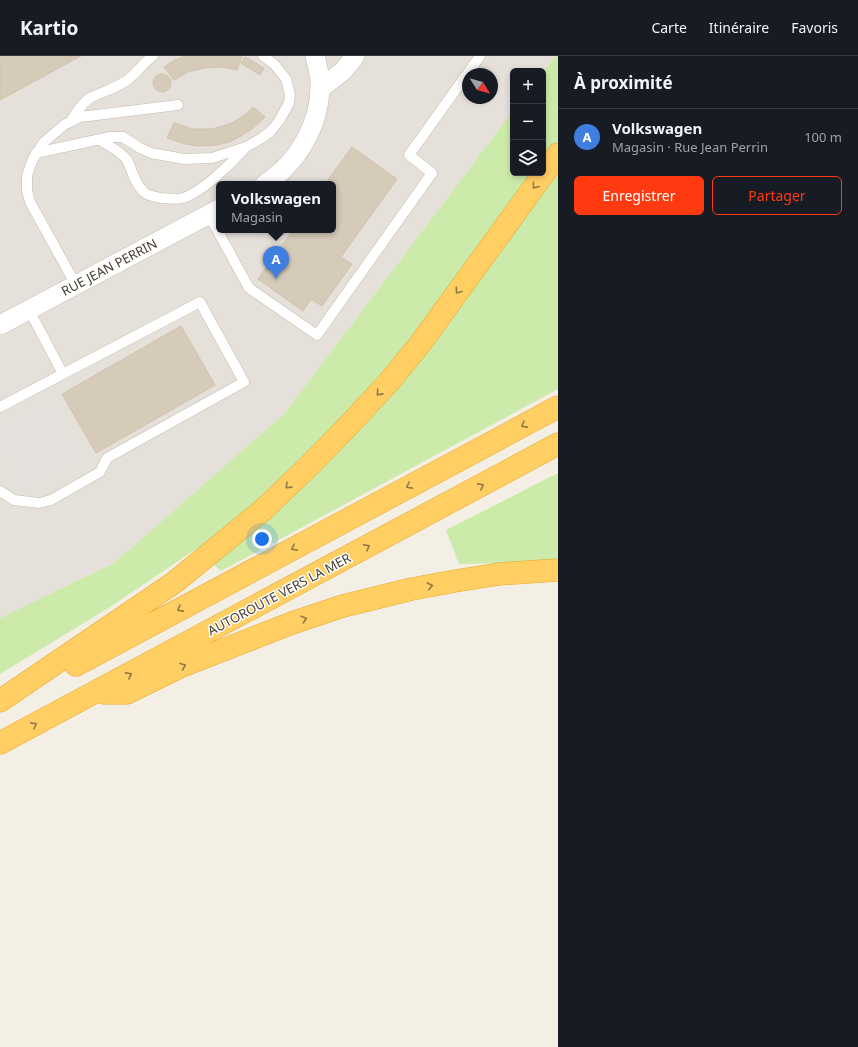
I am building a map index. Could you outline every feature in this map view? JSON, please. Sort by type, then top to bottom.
[{"type":"highway","points":[[0,701],[175,582],[264,509],[310,465],[388,383],[420,344],[558,154]]},
{"type":"highway","points":[[0,705],[558,406]]},
{"type":"highway","name":"AUTOROUTE VERS LA MER","points":[[0,743],[558,444]]},
{"type":"highway","points":[[94,693],[127,693],[182,666],[292,623],[342,606],[455,581],[499,574],[558,570]]},
{"type":"street","points":[[269,181],[278,174],[293,158],[308,136],[317,110],[320,89],[319,69],[315,56]]},
{"type":"street","points":[[320,89],[343,71],[355,56]]},
{"type":"street","name":"RUE JEAN PERRIN","points":[[0,325],[214,212]]},
{"type":"lane","points":[[70,122],[77,110],[84,103],[91,98],[113,89],[125,82],[153,56]]},
{"type":"lane","points":[[36,154],[110,137],[123,137],[140,148],[151,152],[184,159],[212,158],[246,147],[262,138],[270,131],[289,104],[290,95],[286,79],[274,64],[263,56]]},
{"type":"lane","points":[[223,233],[248,288],[317,335],[432,173],[409,155],[480,56]]},
{"type":"lane","points":[[76,285],[30,202],[27,190],[28,176],[32,161],[43,143],[64,125],[80,117],[178,105]]},
{"type":"lane","points":[[100,140],[116,150],[126,160],[137,184],[145,193],[155,197],[174,200],[184,198],[218,176],[246,147]]},
{"type":"lane","points":[[0,407],[200,302],[244,382],[107,458],[100,472],[51,500],[40,503],[14,500],[0,491]]},
{"type":"lane","points":[[29,310],[63,374]]},
{"type":"shaded area","points":[[0,56],[555,56],[546,68],[510,68],[510,115],[284,414],[114,563],[0,618]]},
{"type":"shaded area","points":[[348,56],[380,56],[369,72]]},
{"type":"shaded area","points":[[53,395],[87,460],[23,493],[0,449],[0,423]]},
{"type":"green space","points":[[555,56],[558,56],[558,389],[221,571],[196,549],[110,607],[0,674],[0,618],[114,563],[284,414],[510,115],[510,176],[546,176],[546,68]]},
{"type":"green space","points":[[558,473],[558,562],[459,564],[446,530]]},
{"type":"building","points":[[0,56],[81,56],[0,100]]},
{"type":"building","points":[[185,56],[242,56],[237,70],[221,67],[204,68],[188,72],[174,80],[164,67]]},
{"type":"building","points":[[245,57],[264,68],[260,75],[241,63]]},
{"type":"building","points":[[162,74],[168,77],[171,83],[168,89],[162,92],[156,89],[153,83],[156,77]]},
{"type":"building","points":[[253,107],[265,117],[252,129],[229,142],[217,145],[198,146],[185,144],[167,138],[174,123],[193,129],[213,129],[232,123],[245,115]]},
{"type":"building","points":[[352,147],[397,179],[341,257],[352,264],[322,306],[311,299],[303,311],[258,279],[291,233],[336,233],[336,181],[327,181]]},
{"type":"building","points":[[181,326],[215,385],[96,453],[62,394]]},
{"type":"place","name":"Volkswagen","points":[[276,279]]}]
